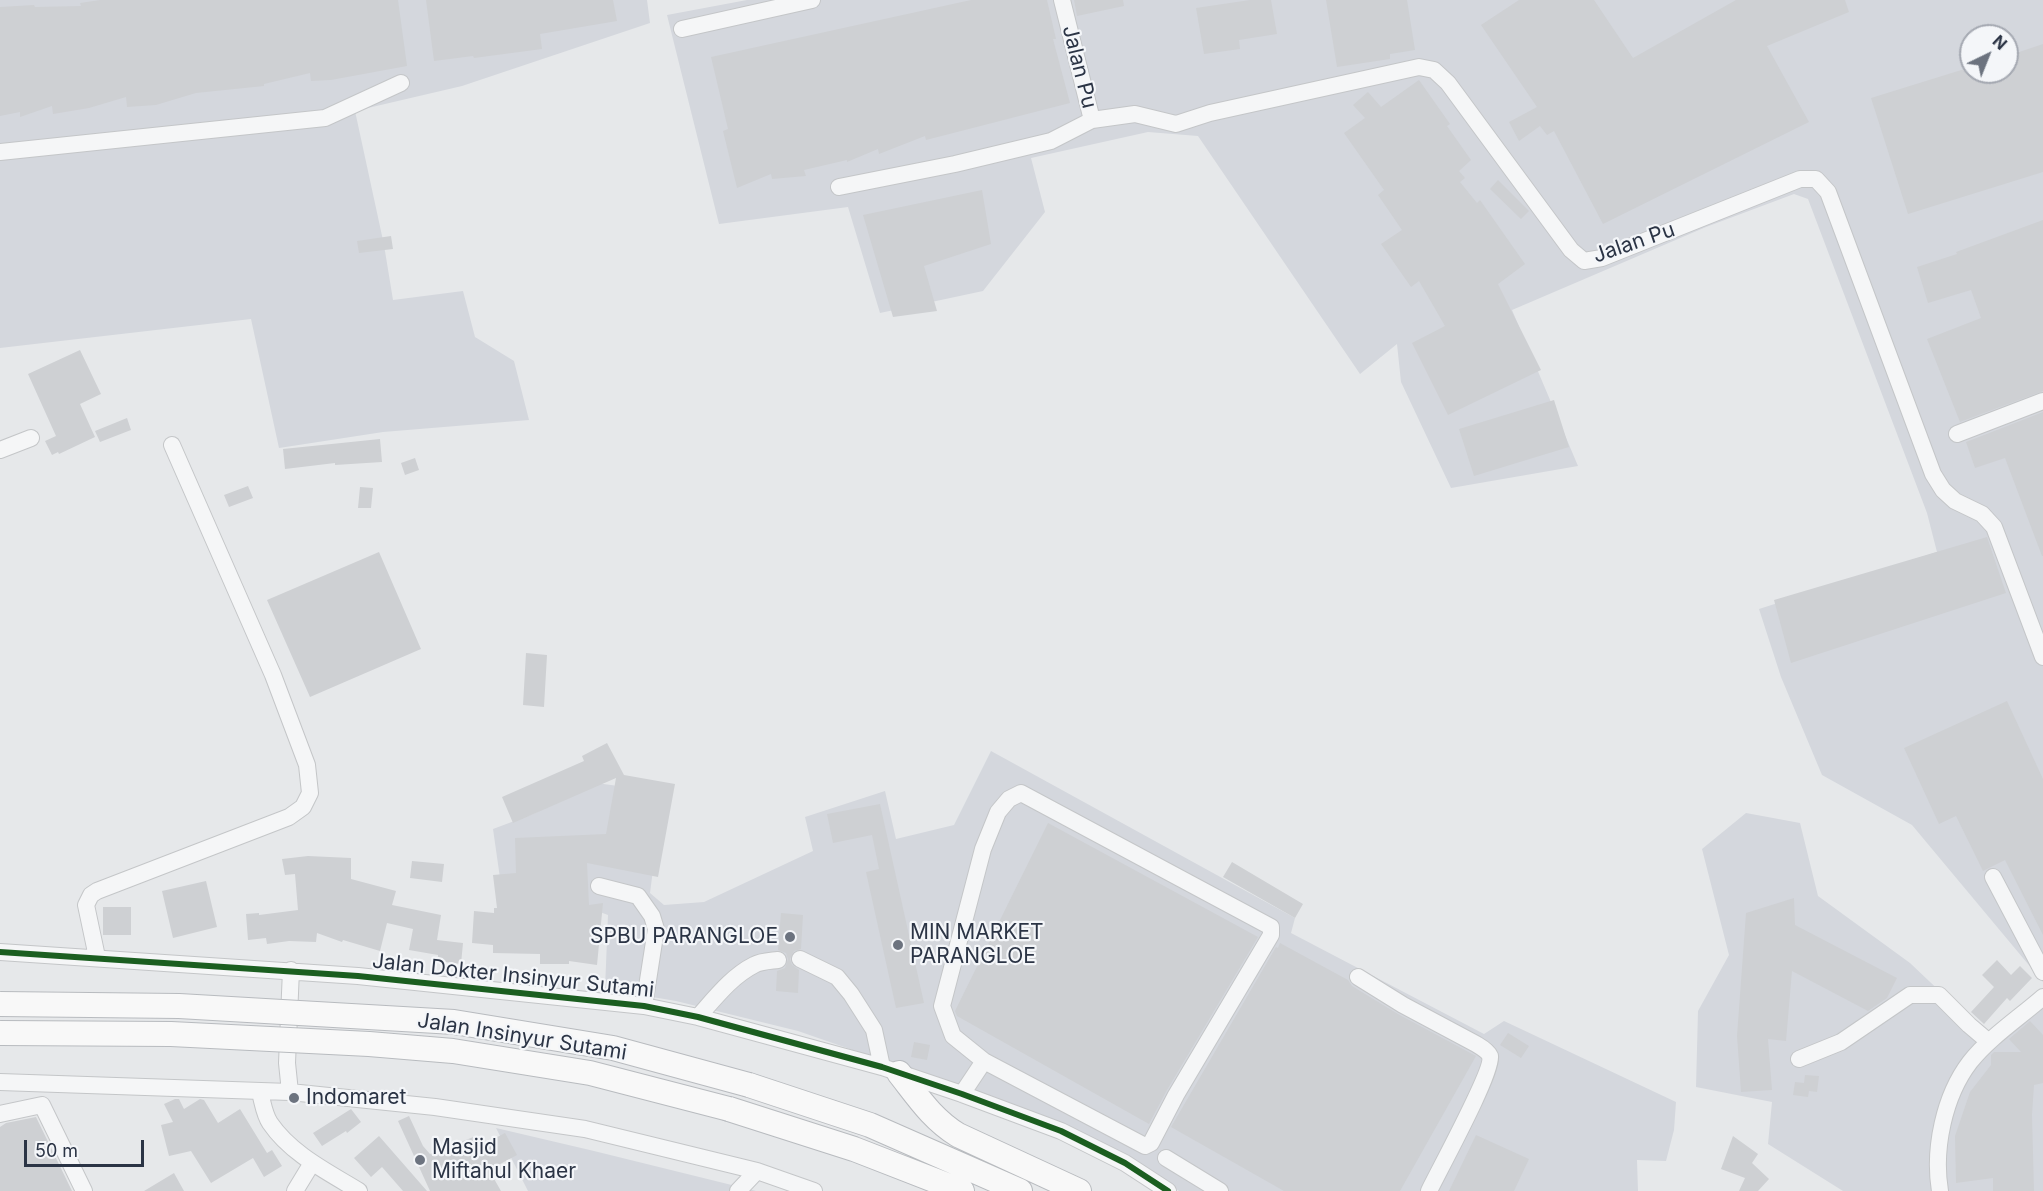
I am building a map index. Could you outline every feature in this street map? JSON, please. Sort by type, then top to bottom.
[{"type":"highway","name":"Jalan Insinyur Sutami","points":[[0,1004],[179,1006],[454,1022],[613,1048],[749,1085],[870,1125],[1020,1191]]},
{"type":"highway","name":"Jalan Insinyur Sutami","points":[[0,1033],[171,1034],[369,1044],[453,1051],[590,1073],[729,1109],[855,1149],[962,1191]]},
{"type":"highway","points":[[891,1070],[932,1116],[958,1136],[1079,1191]]},
{"type":"street","points":[[682,29],[812,0]]},
{"type":"street","name":"Jalan Pu","points":[[1062,0],[1092,120],[1135,114],[1176,124],[1210,113],[1419,67],[1434,69],[1448,83],[1571,250],[1584,261],[1602,258],[1800,179],[1816,179],[1828,192],[1933,474],[1943,490],[1955,501],[1982,514],[1994,527],[2043,657]]},
{"type":"street","points":[[0,152],[325,117],[401,83]]},
{"type":"street","points":[[838,187],[954,164],[1051,141],[1092,120]]},
{"type":"street","points":[[1957,434],[2043,401]]},
{"type":"street","points":[[0,450],[31,438]]},
{"type":"street","points":[[97,957],[86,905],[91,895],[289,818],[303,807],[310,794],[307,765],[273,675],[172,445]]},
{"type":"street","points":[[1021,793],[1271,927],[1271,935],[1176,1095],[1151,1143],[1145,1146],[984,1061],[953,1036],[942,1006],[983,849],[998,812],[1009,799],[1021,793]]},
{"type":"street","points":[[1993,877],[2043,972]]},
{"type":"street","points":[[599,886],[638,896],[652,916],[656,929],[644,1006]]},
{"type":"street","name":"Jalan Dokter Insinyur Sutami","points":[[0,952],[291,970],[382,978],[644,1006],[698,1017],[891,1070],[962,1094],[1061,1131],[1125,1163],[1168,1191]]},
{"type":"street","points":[[800,959],[837,977],[874,1030],[891,1070]]},
{"type":"street","points":[[698,1017],[723,989],[756,964],[778,960]]},
{"type":"street","points":[[290,1092],[287,1062],[291,970]]},
{"type":"street","points":[[1358,977],[1403,1005],[1476,1044],[1490,1056],[1490,1066],[1478,1093],[1429,1191]]},
{"type":"street","points":[[1799,1059],[1841,1042],[1910,995],[1939,995],[1989,1042]]},
{"type":"street","points":[[1940,1191],[1938,1150],[1946,1112],[1964,1072],[1989,1042],[2043,997]]},
{"type":"street","points":[[962,1094],[984,1061]]},
{"type":"street","points":[[0,1082],[260,1093],[290,1092],[435,1107],[585,1129],[757,1171],[791,1187],[814,1191]]},
{"type":"street","points":[[260,1093],[270,1123],[286,1140],[312,1163],[359,1191]]},
{"type":"street","points":[[0,1114],[42,1105],[84,1191]]},
{"type":"street","points":[[1166,1158],[1220,1191]]},
{"type":"street","points":[[295,1191],[312,1163]]},
{"type":"street","points":[[738,1191],[757,1171]]},
{"type":"shaded area","points":[[0,0],[647,0],[650,23],[462,86],[355,111],[384,245],[393,300],[463,291],[475,337],[514,361],[529,420],[383,432],[279,448],[251,319],[0,348]]},
{"type":"shaded area","points":[[747,0],[2043,0],[2043,982],[1912,825],[1822,775],[1781,677],[1759,609],[1937,552],[1927,513],[1808,199],[1794,194],[1706,227],[1512,310],[1578,466],[1451,488],[1401,382],[1397,344],[1360,374],[1198,136],[1148,132],[1031,158],[1045,212],[983,291],[880,313],[848,207],[719,224],[667,15]]},
{"type":"shaded area","points":[[991,751],[1295,918],[1291,933],[1484,1034],[1504,1021],[1676,1102],[1674,1130],[1666,1161],[1637,1160],[1638,1191],[1179,1191],[1063,1123],[798,1031],[676,1001],[605,989],[608,915],[578,904],[504,906],[493,829],[533,814],[596,783],[663,792],[650,893],[664,905],[704,902],[813,851],[805,817],[885,791],[896,839],[954,825]]},
{"type":"shaded area","points":[[1746,813],[1800,823],[1818,896],[1910,963],[1948,999],[2002,1041],[2043,1003],[2043,1191],[1843,1191],[1768,1144],[1772,1102],[1696,1087],[1698,1011],[1729,955],[1702,849]]},
{"type":"shaded area","points":[[496,1128],[594,1151],[756,1191],[528,1191]]},
{"type":"building","points":[[100,0],[398,0],[407,66],[331,80],[311,81],[310,73],[264,84],[264,86],[196,93],[156,105],[127,107],[126,97],[89,108],[53,114],[52,106],[20,117],[20,112],[0,116],[0,7],[81,6],[80,3]]},
{"type":"building","points":[[426,0],[613,0],[617,21],[540,34],[542,49],[434,61]]},
{"type":"building","points":[[971,0],[1047,0],[1056,39],[1053,39],[1070,103],[926,140],[925,136],[879,154],[878,149],[847,162],[847,160],[804,170],[806,176],[772,179],[771,174],[737,188],[723,131],[728,129],[711,57]]},
{"type":"building","points":[[1074,0],[1123,0],[1124,6],[1077,16]]},
{"type":"building","points":[[1250,0],[1271,0],[1277,34],[1239,40],[1240,49],[1204,54],[1196,8]]},
{"type":"building","points":[[1326,0],[1407,0],[1415,50],[1390,54],[1390,59],[1337,67]]},
{"type":"building","points":[[1519,0],[1594,0],[1633,58],[1736,0],[1845,0],[1849,12],[1767,46],[1809,122],[1603,224],[1554,131],[1547,135],[1540,126],[1519,141],[1509,122],[1537,107],[1481,25]]},
{"type":"building","points":[[2043,44],[2043,172],[1908,214],[1871,98],[1959,71],[1959,84],[2019,84],[2019,52]]},
{"type":"building","points":[[1419,80],[1450,124],[1447,126],[1471,160],[1459,171],[1465,178],[1460,182],[1477,203],[1480,200],[1525,264],[1498,284],[1541,370],[1448,415],[1412,343],[1445,326],[1419,281],[1411,287],[1381,244],[1402,230],[1378,195],[1384,190],[1344,133],[1365,118],[1353,105],[1368,92],[1381,107]]},
{"type":"building","points":[[1498,180],[1529,211],[1521,219],[1490,189]]},
{"type":"building","points":[[982,190],[991,244],[924,266],[937,311],[893,317],[863,215]]},
{"type":"building","points":[[2043,220],[2043,391],[1960,422],[1927,339],[1981,318],[1971,290],[1928,303],[1917,267]]},
{"type":"building","points":[[391,236],[393,249],[359,253],[357,241]]},
{"type":"building","points":[[80,350],[101,394],[80,404],[95,437],[52,455],[45,441],[56,436],[28,374]]},
{"type":"building","points":[[1554,400],[1569,447],[1474,476],[1459,429]]},
{"type":"building","points":[[2043,412],[2042,556],[2005,458],[1975,468],[1966,442]]},
{"type":"building","points":[[127,418],[131,430],[100,442],[95,431]]},
{"type":"building","points":[[380,439],[382,462],[335,465],[335,463],[285,469],[283,449]]},
{"type":"building","points":[[415,458],[419,470],[405,475],[401,463]]},
{"type":"building","points":[[248,486],[253,498],[229,507],[224,495]]},
{"type":"building","points":[[360,487],[373,488],[371,508],[358,508]]},
{"type":"building","points":[[1987,537],[2006,593],[1791,663],[1774,600]]},
{"type":"building","points":[[379,552],[421,649],[310,697],[267,600]]},
{"type":"building","points":[[526,653],[547,655],[544,707],[523,705]]},
{"type":"building","points":[[2007,701],[2043,779],[2043,935],[2005,860],[1983,871],[1956,816],[1939,824],[1904,748]]},
{"type":"building","points":[[607,743],[624,775],[675,784],[658,877],[587,863],[589,905],[603,903],[597,965],[569,961],[569,964],[540,964],[540,954],[493,953],[493,945],[472,943],[474,911],[494,913],[494,908],[497,908],[493,875],[516,873],[515,838],[606,834],[616,778],[513,823],[502,797],[584,761],[582,756]]},
{"type":"building","points":[[880,804],[924,1003],[896,1008],[866,872],[879,869],[872,835],[833,843],[827,814]]},
{"type":"building","points":[[1048,823],[1258,937],[1149,1124],[957,1016],[955,1011]]},
{"type":"building","points":[[308,856],[351,858],[351,879],[396,891],[392,905],[441,915],[437,940],[463,943],[461,964],[438,961],[438,955],[409,950],[413,929],[387,923],[380,951],[317,933],[316,942],[289,941],[267,944],[266,938],[248,940],[246,914],[259,913],[259,915],[298,910],[295,874],[285,875],[282,859]]},
{"type":"building","points":[[412,861],[444,864],[442,882],[410,878]]},
{"type":"building","points":[[1232,862],[1303,904],[1295,918],[1223,877]]},
{"type":"building","points":[[206,881],[217,927],[173,938],[162,891]]},
{"type":"building","points":[[1794,898],[1795,925],[1897,978],[1887,998],[1868,1011],[1792,971],[1786,1041],[1768,1039],[1772,1090],[1741,1092],[1737,1036],[1746,913]]},
{"type":"building","points":[[103,907],[131,907],[131,935],[103,935]]},
{"type":"building","name":"SPBU PARANGLOE","points":[[781,913],[803,915],[801,949],[794,951],[790,959],[792,965],[799,970],[798,993],[776,991],[777,971],[785,968],[788,959],[786,953],[778,950]]},
{"type":"building","points":[[1280,943],[1348,980],[1352,986],[1398,1014],[1476,1056],[1400,1191],[1284,1191],[1171,1127]]},
{"type":"building","points":[[1997,960],[2011,975],[2020,966],[2032,978],[2010,1001],[2007,998],[1984,1024],[1971,1012],[1994,987],[1982,975]]},
{"type":"building","points":[[2030,1021],[2043,1035],[2043,1083],[2034,1085],[2032,1115],[2034,1191],[1993,1191],[1993,1178],[1956,1183],[1955,1136],[1970,1092],[1991,1065],[1991,1055],[1994,1052],[2021,1052],[2009,1039]]},
{"type":"building","points":[[1508,1033],[1529,1046],[1521,1058],[1500,1045]]},
{"type":"building","points":[[914,1042],[930,1045],[927,1060],[911,1057]]},
{"type":"building","points":[[1805,1075],[1819,1076],[1817,1092],[1809,1091],[1808,1097],[1793,1095],[1795,1082],[1804,1083]]},
{"type":"building","points":[[179,1099],[184,1109],[200,1099],[204,1100],[218,1123],[240,1109],[267,1153],[272,1150],[282,1166],[264,1177],[253,1158],[211,1183],[191,1151],[169,1156],[161,1125],[173,1122],[164,1104]]},
{"type":"building","points":[[351,1109],[361,1122],[347,1133],[346,1131],[322,1146],[313,1133]]},
{"type":"building","points":[[409,1116],[423,1146],[430,1154],[476,1136],[480,1146],[505,1133],[517,1155],[489,1170],[501,1191],[430,1191],[398,1121]]},
{"type":"building","points":[[36,1117],[72,1191],[0,1191],[0,1127],[6,1123]]},
{"type":"building","points":[[1476,1135],[1529,1159],[1514,1191],[1449,1191]]},
{"type":"building","points":[[379,1136],[427,1191],[403,1191],[382,1167],[371,1177],[354,1158]]},
{"type":"building","points":[[1733,1136],[1758,1154],[1752,1163],[1769,1179],[1758,1191],[1739,1191],[1745,1178],[1721,1169]]},
{"type":"building","points":[[174,1173],[184,1191],[144,1191]]},
{"type":"cycle path","points":[[0,952],[358,976],[644,1006],[698,1017],[882,1067],[962,1094],[1061,1131],[1125,1163],[1168,1191]]},
{"type":"place","name":"SPBU PARANGLOE","points":[[790,937]]},
{"type":"place","name":"MIN MARKET PARANGLOE","points":[[898,945]]},
{"type":"place","name":"Indomaret","points":[[294,1098]]},
{"type":"place","name":"Masjid Miftahul Khaer","points":[[420,1160]]}]
